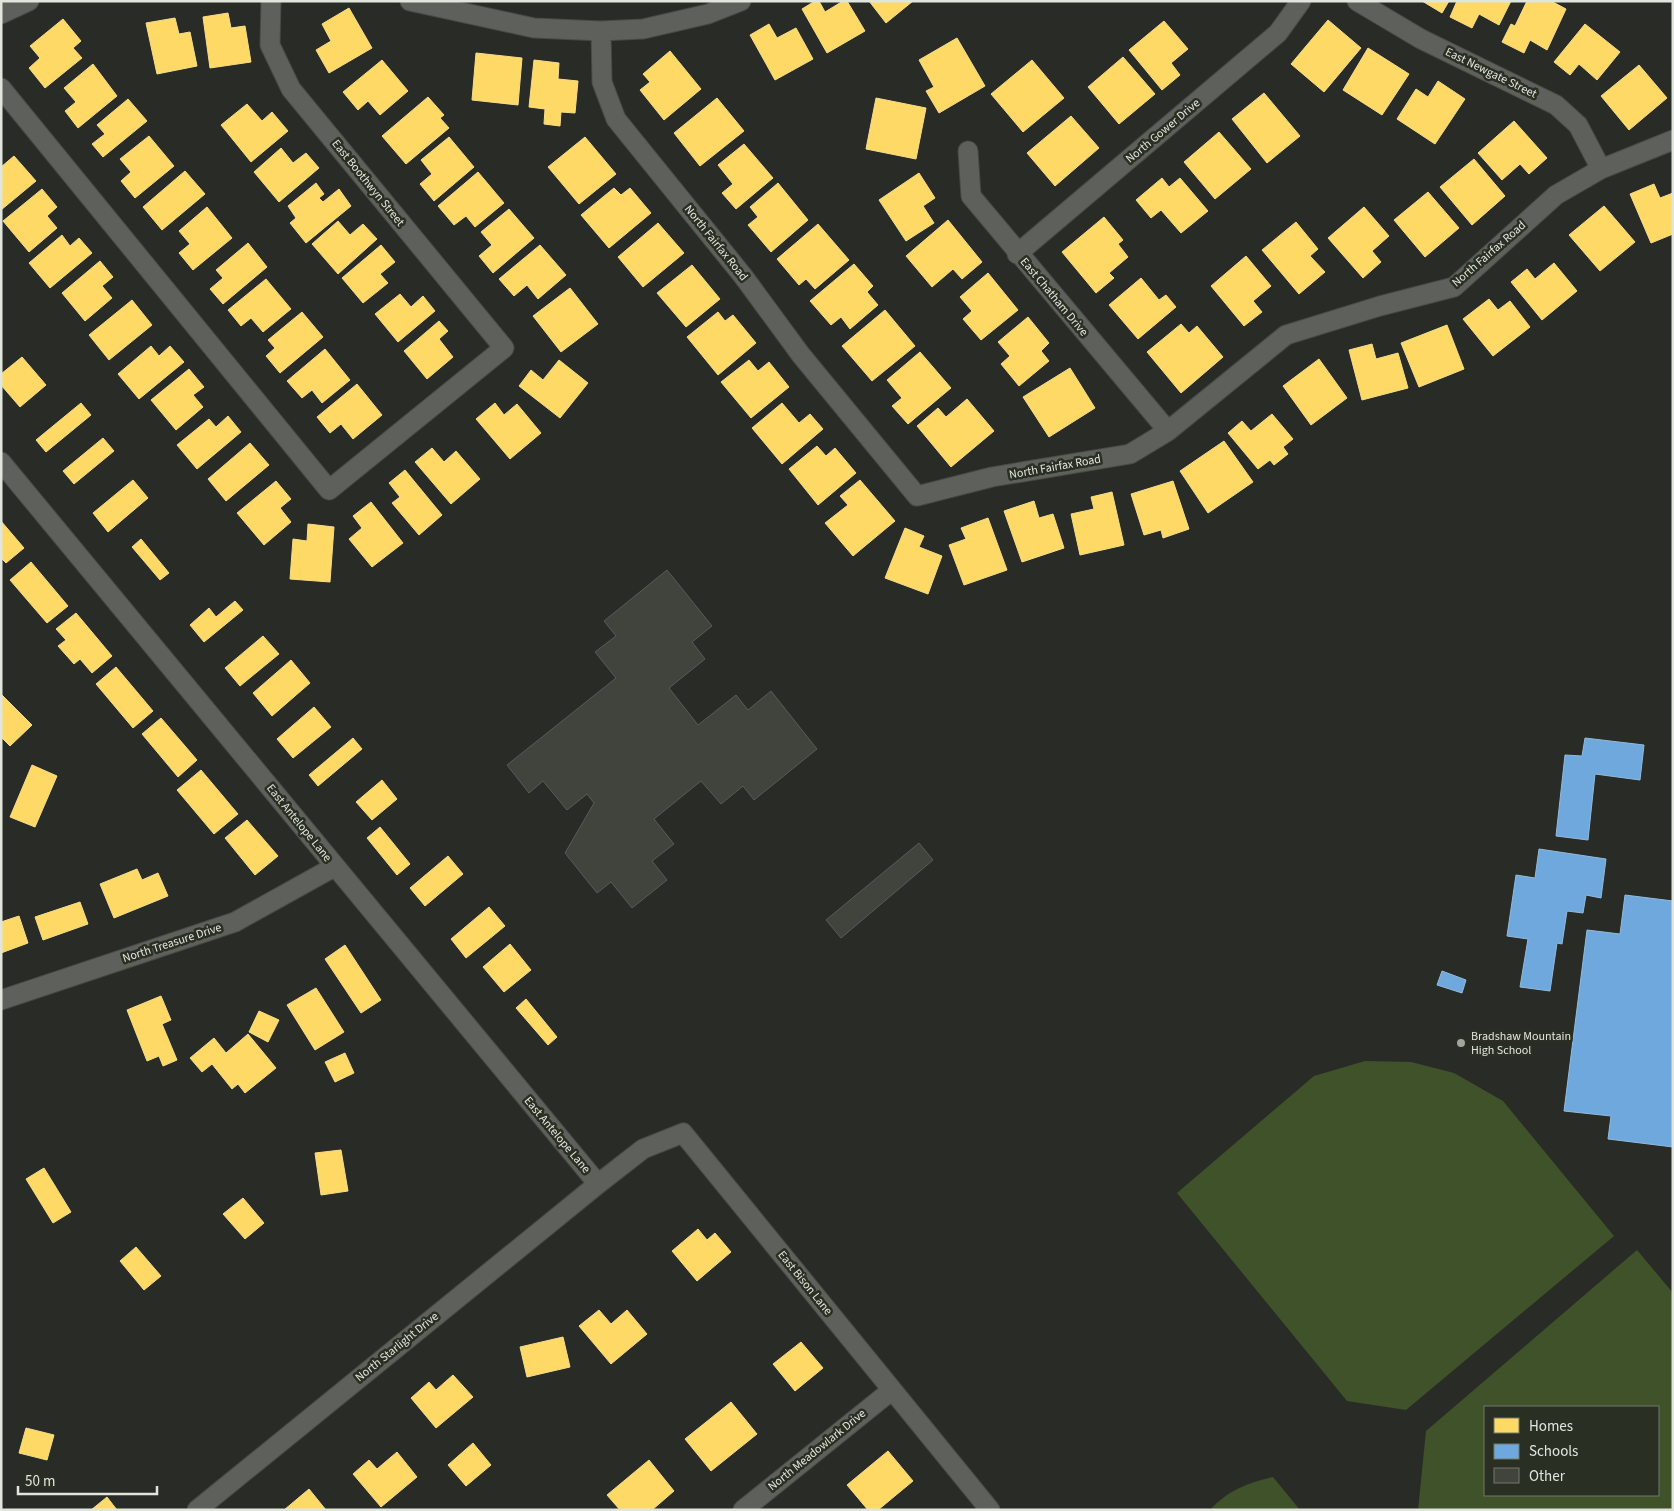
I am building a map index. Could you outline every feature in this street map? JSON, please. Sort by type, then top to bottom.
[{"type":"street","points":[[1,14],[29,1]]},
{"type":"street","name":"East Boothwyn Street","points":[[1,88],[329,490],[504,348],[291,89],[270,45],[270,1]]},
{"type":"street","points":[[410,1],[534,28],[601,31],[643,29],[708,14],[740,1]]},
{"type":"street","name":"North Gower Drive","points":[[1017,254],[1278,33],[1302,1]]},
{"type":"street","name":"East Newgate Street","points":[[1357,1],[1421,39],[1556,105],[1578,125],[1601,169]]},
{"type":"street","name":"North Fairfax Road","points":[[601,31],[602,82],[616,119],[743,276],[801,355],[917,496],[992,477],[1130,454],[1168,432],[1286,336],[1380,306],[1454,287],[1556,195],[1601,169],[1673,140]]},
{"type":"street","name":"East Chatham Drive","points":[[968,151],[970,196],[1168,432]]},
{"type":"street","name":"East Antelope Lane","points":[[1,462],[598,1184]]},
{"type":"street","name":"North Treasure Drive","points":[[1,1000],[236,922],[334,867]]},
{"type":"street","name":"East Bison Lane","points":[[598,1184],[643,1149],[683,1133],[990,1510]]},
{"type":"street","name":"North Starlight Drive","points":[[197,1510],[598,1184]]},
{"type":"street","name":"North Meadowlark Drive","points":[[743,1510],[892,1390]]},
{"type":"green space","points":[[1365,1061],[1411,1062],[1454,1073],[1503,1101],[1614,1236],[1406,1410],[1347,1401],[1177,1193],[1314,1076]]},
{"type":"green space","points":[[1637,1250],[1673,1293],[1673,1510],[1418,1510],[1426,1431]]},
{"type":"green space","points":[[1273,1477],[1300,1510],[1210,1510],[1231,1492]]},
{"type":"building: Homes","points":[[815,1],[819,1],[825,12],[843,1],[847,1],[865,31],[827,53],[802,9]]},
{"type":"building: Homes","points":[[869,1],[913,1],[886,23]]},
{"type":"building: Homes","points":[[1422,1],[1449,1],[1442,13]]},
{"type":"building: Homes","points":[[1457,1],[1511,1],[1499,25],[1479,14],[1472,28],[1450,17]]},
{"type":"building: Homes","points":[[1527,1],[1551,1],[1566,9],[1547,50],[1530,40],[1524,53],[1502,42],[1511,24],[1515,26]]},
{"type":"building: Homes","points":[[349,8],[372,48],[329,73],[316,50],[331,41],[322,24]]},
{"type":"building: Homes","points":[[228,13],[231,28],[245,26],[251,62],[210,68],[203,17]]},
{"type":"building: Homes","points":[[175,18],[179,34],[190,32],[197,66],[157,74],[146,23]]},
{"type":"building: Homes","points":[[63,19],[81,41],[73,48],[82,58],[45,88],[29,68],[40,58],[30,46]]},
{"type":"building: Homes","points":[[1328,20],[1361,48],[1324,92],[1291,64]]},
{"type":"building: Homes","points":[[1164,21],[1188,49],[1171,63],[1180,75],[1162,90],[1129,50]]},
{"type":"building: Homes","points":[[769,24],[777,38],[796,28],[813,59],[775,80],[750,35]]},
{"type":"building: Homes","points":[[1585,24],[1620,52],[1597,80],[1579,64],[1570,75],[1554,62]]},
{"type":"building: Homes","points":[[957,38],[985,86],[939,113],[926,91],[934,87],[919,60]]},
{"type":"building: Homes","points":[[1368,48],[1409,74],[1382,115],[1343,90]]},
{"type":"building: Homes","points":[[670,51],[701,89],[664,120],[640,90],[650,82],[643,74]]},
{"type":"building: Homes","points":[[476,53],[522,58],[518,105],[472,100]]},
{"type":"building: Homes","points":[[1123,57],[1155,94],[1119,124],[1088,87]]},
{"type":"building: Homes","points":[[382,60],[408,91],[380,115],[368,101],[358,110],[343,92]]},
{"type":"building: Homes","points":[[534,60],[559,63],[558,79],[578,81],[575,113],[561,112],[560,126],[544,124],[545,109],[529,107]]},
{"type":"building: Homes","points":[[1032,60],[1064,98],[1023,132],[991,94]]},
{"type":"building: Homes","points":[[93,64],[117,96],[78,128],[65,111],[76,102],[64,88]]},
{"type":"building: Homes","points":[[1639,65],[1667,98],[1629,130],[1601,96]]},
{"type":"building: Homes","points":[[1438,81],[1465,99],[1435,144],[1397,119],[1416,89],[1428,97]]},
{"type":"building: Homes","points":[[1264,93],[1300,136],[1267,163],[1232,119]]},
{"type":"building: Homes","points":[[428,97],[444,115],[440,118],[449,128],[406,164],[382,136]]},
{"type":"building: Homes","points":[[717,98],[744,131],[700,166],[674,133]]},
{"type":"building: Homes","points":[[876,98],[926,108],[916,159],[866,149]]},
{"type":"building: Homes","points":[[128,99],[147,121],[103,157],[92,144],[105,134],[97,125]]},
{"type":"building: Homes","points":[[247,104],[262,121],[272,112],[288,131],[251,162],[221,125]]},
{"type":"building: Homes","points":[[1071,116],[1099,148],[1055,186],[1027,153]]},
{"type":"building: Homes","points":[[1514,121],[1547,158],[1529,174],[1520,164],[1502,180],[1478,153]]},
{"type":"building: Homes","points":[[1219,132],[1251,169],[1215,199],[1184,162]]},
{"type":"building: Homes","points":[[149,136],[174,166],[135,198],[121,181],[131,172],[120,159]]},
{"type":"building: Homes","points":[[449,137],[474,167],[434,201],[420,184],[432,174],[421,160]]},
{"type":"building: Homes","points":[[585,137],[616,174],[579,204],[548,167]]},
{"type":"building: Homes","points":[[744,144],[773,178],[736,209],[722,193],[733,184],[718,165]]},
{"type":"building: Homes","points":[[281,148],[293,163],[306,153],[319,168],[279,202],[254,172]]},
{"type":"building: Homes","points":[[14,156],[36,181],[1,210],[1,167]]},
{"type":"building: Homes","points":[[1474,159],[1505,196],[1472,225],[1440,187]]},
{"type":"building: Homes","points":[[185,171],[205,194],[162,230],[143,207]]},
{"type":"building: Homes","points":[[478,172],[504,203],[475,227],[466,216],[454,225],[438,206]]},
{"type":"building: Homes","points":[[919,173],[935,198],[923,206],[934,223],[906,241],[879,200]]},
{"type":"building: Homes","points":[[1162,178],[1169,187],[1180,178],[1208,211],[1181,233],[1161,210],[1151,218],[1136,200]]},
{"type":"building: Homes","points":[[316,183],[324,194],[319,198],[323,202],[339,189],[351,206],[306,243],[290,223],[296,218],[288,206]]},
{"type":"building: Homes","points":[[778,183],[808,220],[771,252],[748,225],[758,217],[750,207]]},
{"type":"building: Homes","points":[[1654,184],[1660,198],[1673,193],[1673,234],[1651,243],[1630,194]]},
{"type":"building: Homes","points":[[614,188],[621,195],[630,188],[651,213],[609,248],[581,215]]},
{"type":"building: Homes","points":[[42,189],[57,207],[47,216],[57,228],[29,252],[3,221]]},
{"type":"building: Homes","points":[[1428,192],[1459,228],[1425,257],[1394,220]]},
{"type":"building: Homes","points":[[1604,206],[1635,242],[1600,271],[1569,235]]},
{"type":"building: Homes","points":[[207,207],[232,238],[193,270],[179,253],[190,244],[179,231]]},
{"type":"building: Homes","points":[[1364,207],[1389,236],[1372,251],[1381,262],[1363,278],[1328,238]]},
{"type":"building: Homes","points":[[509,209],[534,238],[493,273],[479,256],[492,245],[481,232]]},
{"type":"building: Homes","points":[[1104,217],[1123,240],[1118,244],[1128,257],[1109,273],[1114,278],[1096,293],[1062,252]]},
{"type":"building: Homes","points":[[948,220],[982,262],[962,279],[953,269],[932,287],[906,256]]},
{"type":"building: Homes","points":[[338,221],[350,235],[363,224],[377,239],[338,274],[312,244]]},
{"type":"building: Homes","points":[[1296,222],[1318,249],[1310,256],[1325,272],[1299,294],[1262,250]]},
{"type":"building: Homes","points":[[658,223],[684,253],[643,287],[618,257]]},
{"type":"building: Homes","points":[[818,224],[849,260],[815,289],[806,279],[799,285],[777,259]]},
{"type":"building: Homes","points":[[62,235],[70,246],[79,238],[92,253],[50,288],[29,263]]},
{"type":"building: Homes","points":[[248,243],[267,267],[223,304],[210,289],[223,278],[216,270]]},
{"type":"building: Homes","points":[[381,245],[395,262],[380,274],[388,283],[363,303],[342,278]]},
{"type":"building: Homes","points":[[540,245],[566,275],[538,299],[527,285],[514,296],[499,279]]},
{"type":"building: Homes","points":[[1246,256],[1271,286],[1253,301],[1262,312],[1244,326],[1211,286]]},
{"type":"building: Homes","points":[[100,261],[113,277],[102,286],[112,298],[85,321],[62,293]]},
{"type":"building: Homes","points":[[1554,263],[1577,291],[1542,320],[1511,282],[1527,269],[1535,279]]},
{"type":"building: Homes","points":[[854,264],[873,286],[867,292],[878,305],[850,329],[841,317],[831,325],[810,301]]},
{"type":"building: Homes","points":[[692,265],[720,299],[686,327],[657,293]]},
{"type":"building: Homes","points":[[988,273],[1018,310],[981,340],[963,319],[972,311],[960,297]]},
{"type":"building: Homes","points":[[1141,278],[1159,300],[1166,295],[1176,307],[1138,339],[1109,305]]},
{"type":"building: Homes","points":[[266,279],[291,309],[263,332],[251,318],[241,326],[228,310]]},
{"type":"building: Homes","points":[[570,288],[598,324],[561,352],[533,316]]},
{"type":"building: Homes","points":[[400,294],[411,307],[423,296],[435,311],[398,342],[375,314]]},
{"type":"building: Homes","points":[[1489,299],[1498,310],[1510,301],[1530,327],[1493,356],[1463,319]]},
{"type":"building: Homes","points":[[132,300],[152,325],[109,360],[89,335]]},
{"type":"building: Homes","points":[[885,310],[915,346],[872,381],[842,346]]},
{"type":"building: Homes","points":[[302,312],[323,337],[280,373],[266,356],[275,348],[268,340]]},
{"type":"building: Homes","points":[[718,312],[725,321],[733,315],[756,343],[718,375],[687,337]]},
{"type":"building: Homes","points":[[1028,317],[1049,343],[1041,351],[1049,361],[1019,386],[1001,364],[1010,356],[998,342]]},
{"type":"building: Homes","points":[[439,321],[448,331],[439,339],[453,357],[427,379],[404,351]]},
{"type":"building: Homes","points":[[1181,324],[1189,333],[1197,326],[1223,357],[1181,393],[1147,352]]},
{"type":"building: Homes","points":[[1447,325],[1464,369],[1419,387],[1401,343]]},
{"type":"building: Homes","points":[[1372,344],[1376,359],[1398,353],[1408,388],[1362,400],[1349,350]]},
{"type":"building: Homes","points":[[151,346],[159,356],[170,346],[184,362],[139,399],[118,374]]},
{"type":"building: Homes","points":[[325,349],[350,380],[322,403],[312,390],[302,398],[287,381]]},
{"type":"building: Homes","points":[[920,352],[951,388],[908,424],[892,406],[902,398],[887,380]]},
{"type":"building: Homes","points":[[22,357],[46,385],[20,407],[1,385],[1,374]]},
{"type":"building: Homes","points":[[1319,359],[1347,398],[1311,425],[1283,386]]},
{"type":"building: Homes","points":[[559,360],[588,383],[560,418],[519,386],[531,370],[543,380]]},
{"type":"building: Homes","points":[[749,360],[758,371],[769,362],[789,387],[751,418],[721,382]]},
{"type":"building: Homes","points":[[1070,368],[1095,408],[1049,437],[1023,397]]},
{"type":"building: Homes","points":[[189,369],[204,387],[193,395],[203,407],[176,430],[151,400]]},
{"type":"building: Homes","points":[[357,384],[382,415],[353,439],[341,424],[330,433],[317,417]]},
{"type":"building: Homes","points":[[967,399],[994,431],[951,467],[917,426],[938,408],[946,417]]},
{"type":"building: Homes","points":[[81,403],[91,415],[46,452],[36,440]]},
{"type":"building: Homes","points":[[495,403],[504,415],[517,404],[541,433],[510,459],[476,419]]},
{"type":"building: Homes","points":[[782,403],[799,423],[810,414],[823,429],[782,464],[752,428]]},
{"type":"building: Homes","points":[[1272,414],[1293,439],[1283,447],[1288,454],[1274,465],[1270,460],[1258,469],[1228,433],[1242,421],[1251,431]]},
{"type":"building: Homes","points":[[228,416],[241,432],[197,469],[177,445],[209,419],[216,427]]},
{"type":"building: Homes","points":[[103,438],[114,451],[74,484],[63,471]]},
{"type":"building: Homes","points":[[1224,441],[1253,482],[1208,513],[1180,471]]},
{"type":"building: Homes","points":[[250,443],[269,465],[226,501],[208,479]]},
{"type":"building: Homes","points":[[817,446],[826,456],[835,448],[856,473],[818,505],[789,469]]},
{"type":"building: Homes","points":[[432,448],[444,462],[456,451],[480,479],[451,504],[415,462]]},
{"type":"building: Homes","points":[[405,470],[442,515],[419,535],[392,503],[400,497],[389,483]]},
{"type":"building: Homes","points":[[133,480],[148,498],[108,532],[93,513]]},
{"type":"building: Homes","points":[[860,480],[895,521],[853,556],[825,523],[848,505],[840,496]]},
{"type":"building: Homes","points":[[276,481],[291,499],[280,508],[291,522],[264,545],[237,513]]},
{"type":"building: Homes","points":[[1173,481],[1189,529],[1163,538],[1161,530],[1144,535],[1131,494]]},
{"type":"building: Homes","points":[[1112,492],[1124,545],[1080,555],[1071,514],[1094,509],[1091,497]]},
{"type":"building: Homes","points":[[1034,501],[1039,518],[1053,514],[1064,548],[1022,562],[1004,511]]},
{"type":"building: Homes","points":[[371,502],[403,543],[372,567],[349,539],[362,528],[353,516]]},
{"type":"building: Homes","points":[[988,518],[1007,570],[964,585],[949,545],[966,539],[961,528]]},
{"type":"building: Homes","points":[[1,521],[24,548],[6,563],[1,558]]},
{"type":"building: Homes","points":[[308,524],[334,527],[330,582],[290,579],[293,539],[307,541]]},
{"type":"building: Homes","points":[[905,528],[924,536],[919,547],[942,556],[928,594],[885,578]]},
{"type":"building: Homes","points":[[141,539],[169,573],[160,580],[132,547]]},
{"type":"building: Homes","points":[[31,562],[68,606],[47,623],[10,580]]},
{"type":"building: Homes","points":[[235,601],[243,610],[204,642],[190,625],[209,608],[216,617]]},
{"type":"building: Homes","points":[[76,613],[112,656],[92,673],[80,659],[74,664],[58,646],[66,640],[56,629]]},
{"type":"building: Homes","points":[[263,636],[279,654],[240,686],[225,668]]},
{"type":"building: Homes","points":[[291,660],[310,683],[272,716],[253,693]]},
{"type":"building: Homes","points":[[116,667],[153,711],[133,728],[96,684]]},
{"type":"building: Homes","points":[[1,694],[32,725],[10,746],[1,737]]},
{"type":"building: Homes","points":[[314,707],[331,727],[293,758],[277,739]]},
{"type":"building: Homes","points":[[161,718],[197,760],[178,777],[142,734]]},
{"type":"building: Homes","points":[[353,738],[362,749],[318,786],[309,775]]},
{"type":"building: Homes","points":[[32,765],[57,776],[35,827],[10,817]]},
{"type":"building: Homes","points":[[201,770],[238,814],[214,834],[177,790]]},
{"type":"building: Homes","points":[[382,780],[397,799],[372,820],[356,802]]},
{"type":"building: Homes","points":[[247,820],[278,856],[255,875],[225,838]]},
{"type":"building: Homes","points":[[380,827],[410,864],[397,875],[367,838]]},
{"type":"building: Homes","points":[[448,856],[463,874],[425,906],[410,888]]},
{"type":"building: Homes","points":[[137,869],[142,880],[158,873],[168,896],[114,918],[100,884]]},
{"type":"building: Homes","points":[[80,902],[88,924],[43,940],[35,917]]},
{"type":"building: Homes","points":[[489,907],[505,926],[466,958],[451,939]]},
{"type":"building: Homes","points":[[19,916],[28,943],[1,953],[1,922]]},
{"type":"building: Homes","points":[[510,944],[531,970],[504,992],[483,967]]},
{"type":"building: Homes","points":[[345,945],[381,1000],[361,1013],[325,959]]},
{"type":"building: Homes","points":[[316,988],[344,1032],[315,1050],[287,1005]]},
{"type":"building: Homes","points":[[161,996],[171,1020],[162,1024],[177,1060],[163,1066],[159,1056],[147,1061],[127,1010]]},
{"type":"building: Homes","points":[[526,999],[557,1037],[548,1045],[516,1008]]},
{"type":"building: Homes","points":[[259,1011],[279,1020],[268,1042],[249,1032]]},
{"type":"building: Homes","points":[[248,1034],[276,1068],[245,1093],[238,1084],[232,1089],[212,1064],[202,1072],[190,1058],[214,1038],[226,1053]]},
{"type":"building: Homes","points":[[345,1053],[354,1073],[335,1082],[325,1062]]},
{"type":"building: Homes","points":[[341,1150],[348,1191],[321,1195],[315,1153]]},
{"type":"building: Homes","points":[[44,1168],[71,1212],[53,1223],[26,1179]]},
{"type":"building: Homes","points":[[243,1198],[264,1223],[245,1239],[223,1214]]},
{"type":"building: Homes","points":[[698,1229],[707,1240],[715,1233],[731,1252],[697,1281],[672,1251]]},
{"type":"building: Homes","points":[[136,1247],[161,1276],[144,1290],[120,1261]]},
{"type":"building: Homes","points":[[599,1310],[611,1324],[627,1310],[647,1334],[611,1364],[579,1326]]},
{"type":"building: Homes","points":[[563,1337],[570,1367],[527,1377],[520,1347]]},
{"type":"building: Homes","points":[[801,1342],[823,1368],[795,1391],[773,1364]]},
{"type":"building: Homes","points":[[453,1375],[473,1397],[436,1428],[411,1398],[429,1382],[436,1390]]},
{"type":"building: Homes","points":[[731,1402],[757,1434],[711,1471],[685,1439]]},
{"type":"building: Homes","points":[[26,1428],[54,1435],[47,1460],[19,1453]]},
{"type":"building: Homes","points":[[473,1443],[491,1465],[466,1486],[448,1465]]},
{"type":"building: Homes","points":[[888,1451],[913,1481],[878,1510],[868,1510],[847,1485]]},
{"type":"building: Homes","points":[[397,1452],[417,1477],[381,1507],[353,1474],[369,1460],[377,1469]]},
{"type":"building: Homes","points":[[649,1460],[674,1491],[652,1510],[620,1510],[607,1495]]},
{"type":"building: Homes","points":[[309,1489],[326,1510],[284,1510]]},
{"type":"building: Homes","points":[[107,1497],[117,1510],[91,1510]]},
{"type":"building: Schools","points":[[1585,738],[1644,745],[1640,780],[1595,774],[1588,840],[1556,836],[1565,755],[1582,756]]},
{"type":"building: Schools","points":[[1539,849],[1606,859],[1601,898],[1586,895],[1583,913],[1567,911],[1562,944],[1557,943],[1550,991],[1520,987],[1528,939],[1507,936],[1516,875],[1535,878]]},
{"type":"building: Schools","points":[[1625,895],[1673,901],[1673,1147],[1608,1139],[1611,1116],[1564,1111],[1587,930],[1620,934]]},
{"type":"building: Schools","points":[[1442,971],[1466,980],[1462,993],[1437,985]]},
{"type":"building: Other","points":[[667,570],[712,626],[692,642],[705,659],[669,688],[698,725],[736,695],[748,710],[771,691],[817,749],[754,800],[743,786],[721,804],[701,781],[654,819],[674,844],[652,861],[667,880],[632,908],[611,882],[597,893],[565,853],[594,803],[587,794],[567,810],[543,781],[529,793],[507,765],[616,678],[595,652],[616,636],[604,621]]},
{"type":"building: Other","points":[[919,843],[933,860],[841,938],[826,920]]},
{"type":"place","name":"Bradshaw Mountain High School","points":[[1461,1043]]}]
